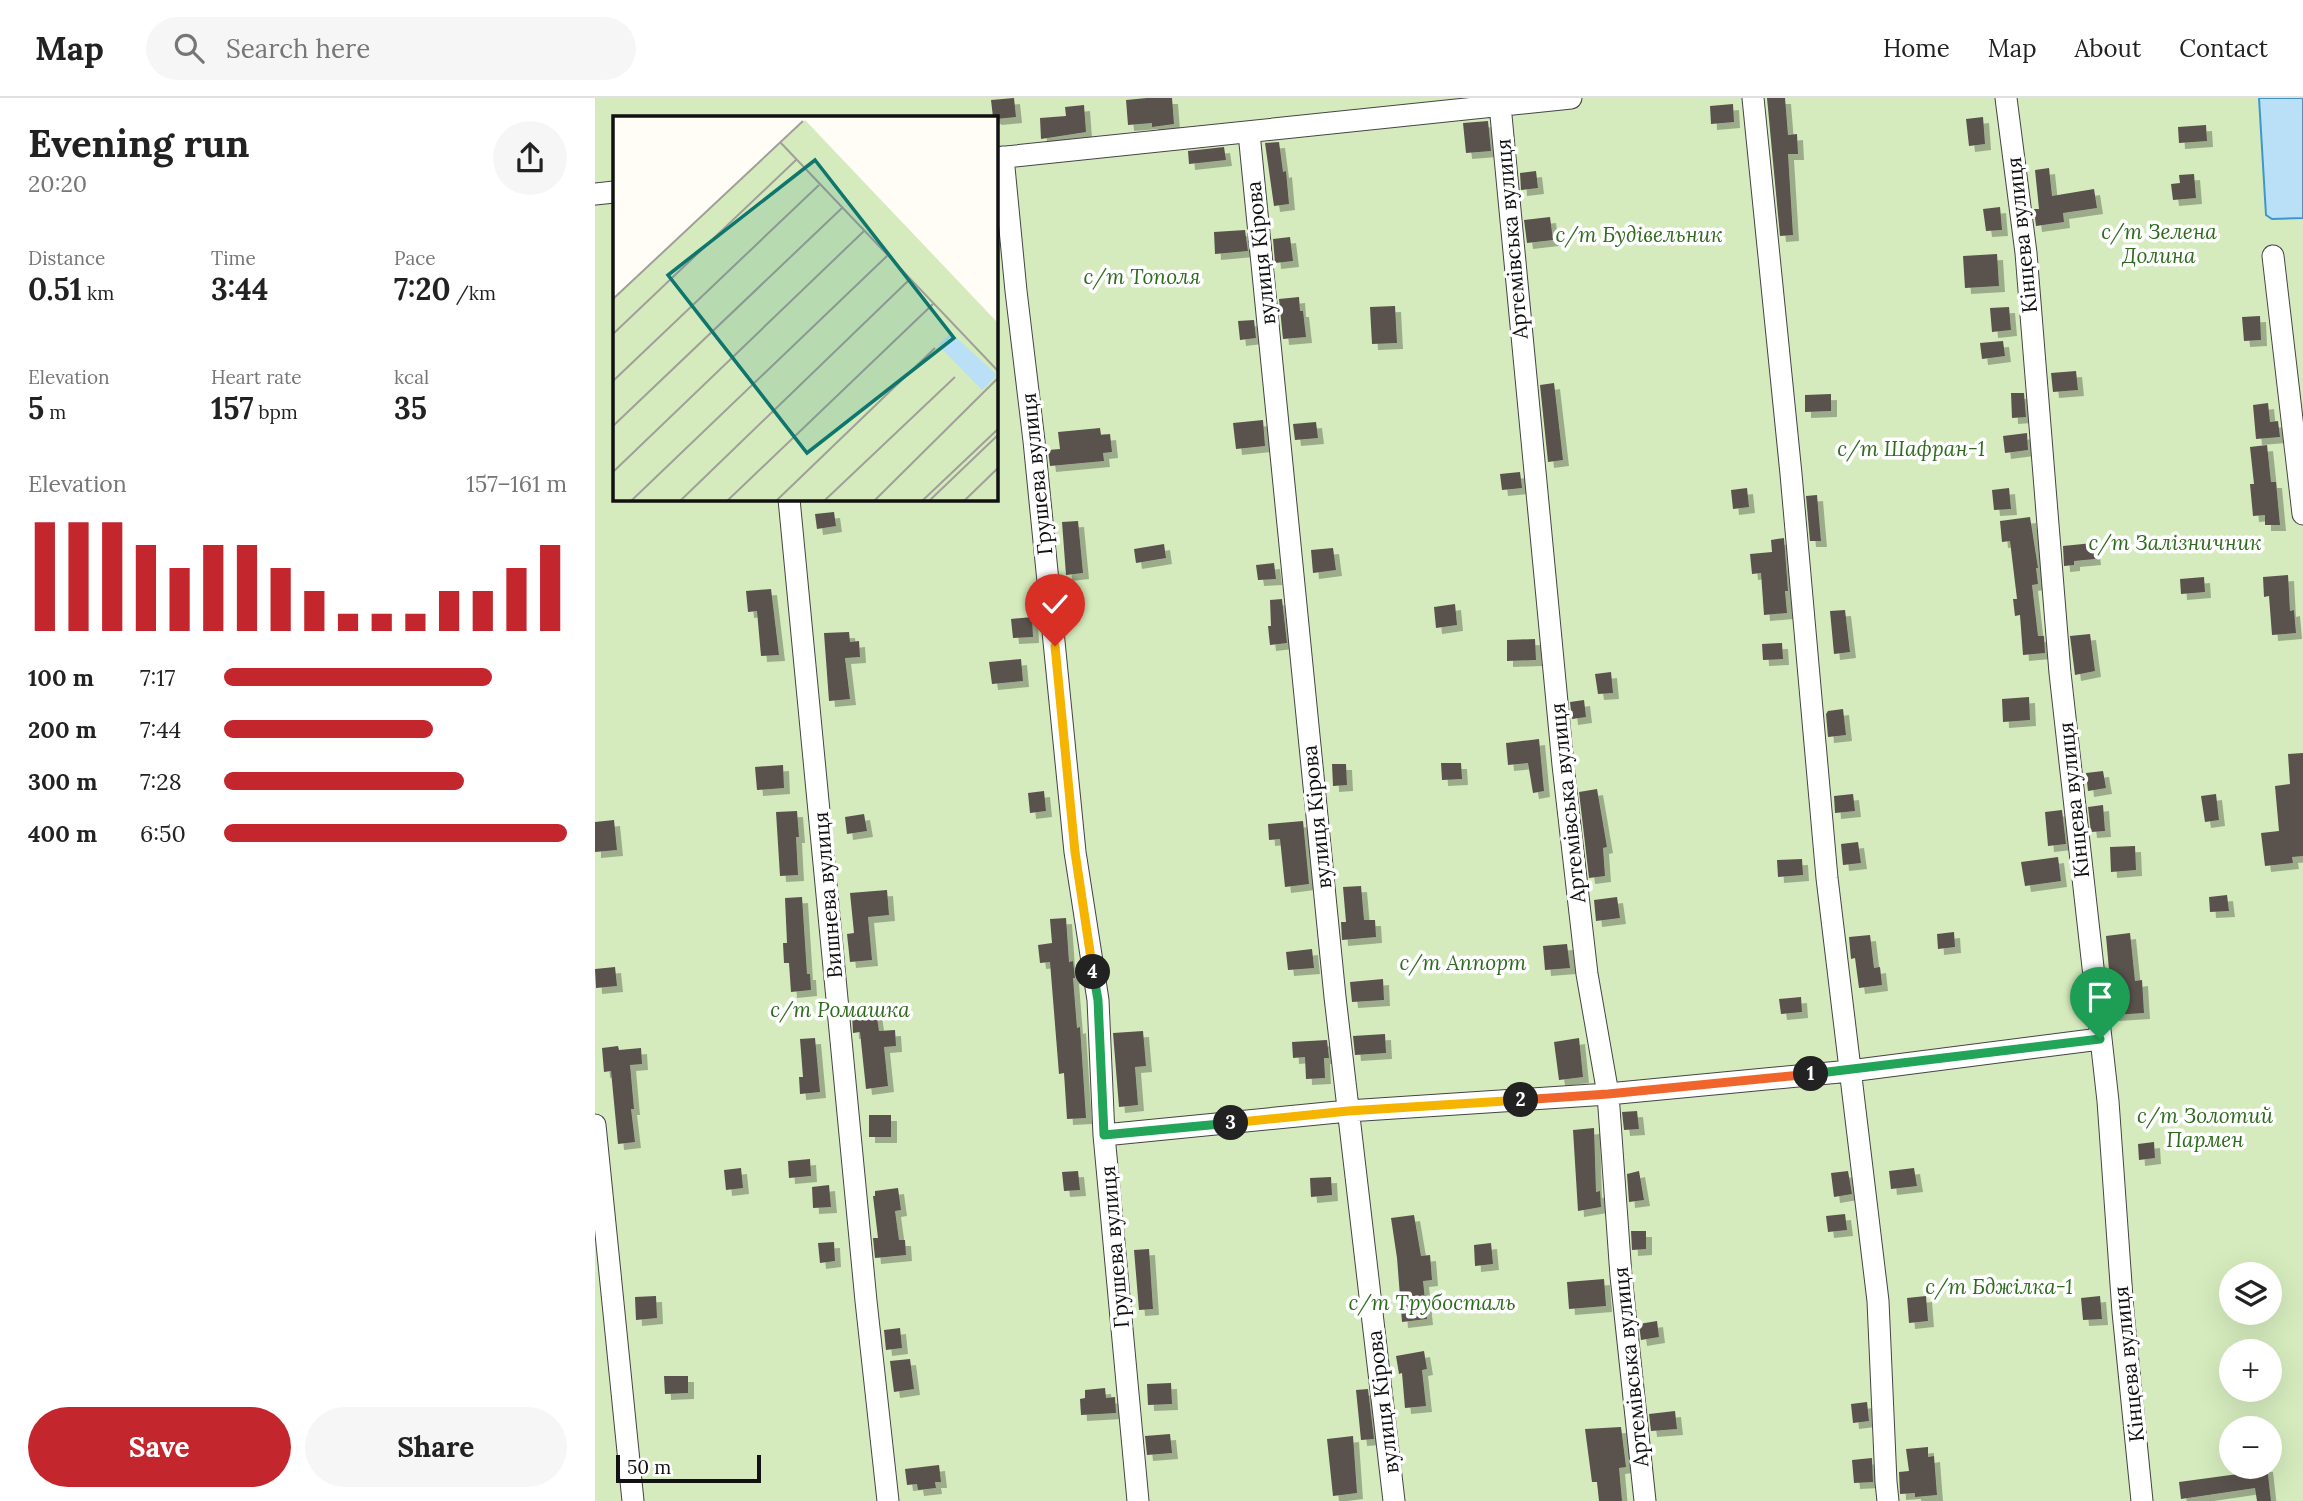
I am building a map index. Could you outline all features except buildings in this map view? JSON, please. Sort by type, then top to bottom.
[{"type":"street","points":[[1000,158],[1571,98]]},
{"type":"street","points":[[1753,98],[1791,474],[1827,878],[1878,1301],[1888,1501]]},
{"type":"street","name":"Кінцева вулиця","points":[[2006,98],[2026,253],[2060,673],[2108,1101],[2123,1312],[2142,1501]]},
{"type":"street","name":"Артемівська вулиця","points":[[1500,105],[1563,765],[1587,974],[1608,1094],[1621,1276],[1645,1501]]},
{"type":"street","name":"вулиця Кірова","points":[[1249,133],[1348,1111],[1394,1501]]},
{"type":"street","name":"Грушева вулиця","points":[[1000,158],[1075,852],[1098,1000],[1104,1135],[1138,1501]]},
{"type":"street","points":[[595,194],[613,192]]},
{"type":"street","points":[[2273,256],[2303,514]]},
{"type":"street","name":"Вишнева вулиця","points":[[789,500],[866,1301],[888,1501]]},
{"type":"street","points":[[1104,1135],[1348,1111],[1608,1094],[1850,1070],[2100,1039]]},
{"type":"street","points":[[595,1125],[633,1501]]},
{"type":"green space","points":[[595,98],[2303,98],[2303,1501],[595,1501]]},
{"type":"water","points":[[2259,98],[2303,98],[2303,218],[2272,219],[2266,215]]},
{"type":"route","points":[[1055,646],[1075,852],[1098,1000],[1104,1135],[1348,1111],[1608,1094],[1850,1070],[2100,1039]]},
{"type":"park label","name":"с/т Будівельник","points":[[1639,235]]},
{"type":"park label","name":"с/т Зелена Долина","points":[[2159,244]]},
{"type":"park label","name":"с/т Тополя","points":[[1142,277]]},
{"type":"park label","name":"с/т Шафран-1","points":[[1911,449]]},
{"type":"park label","name":"с/т Залізничник","points":[[2175,543]]},
{"type":"park label","name":"с/т Аппорт","points":[[1463,963]]},
{"type":"park label","name":"с/т Ромашка","points":[[840,1010]]},
{"type":"park label","name":"с/т Золотий Пармен","points":[[2205,1128]]},
{"type":"park label","name":"с/т Бджілка-1","points":[[1999,1287]]},
{"type":"park label","name":"с/т Трубосталь","points":[[1432,1303]]}]
